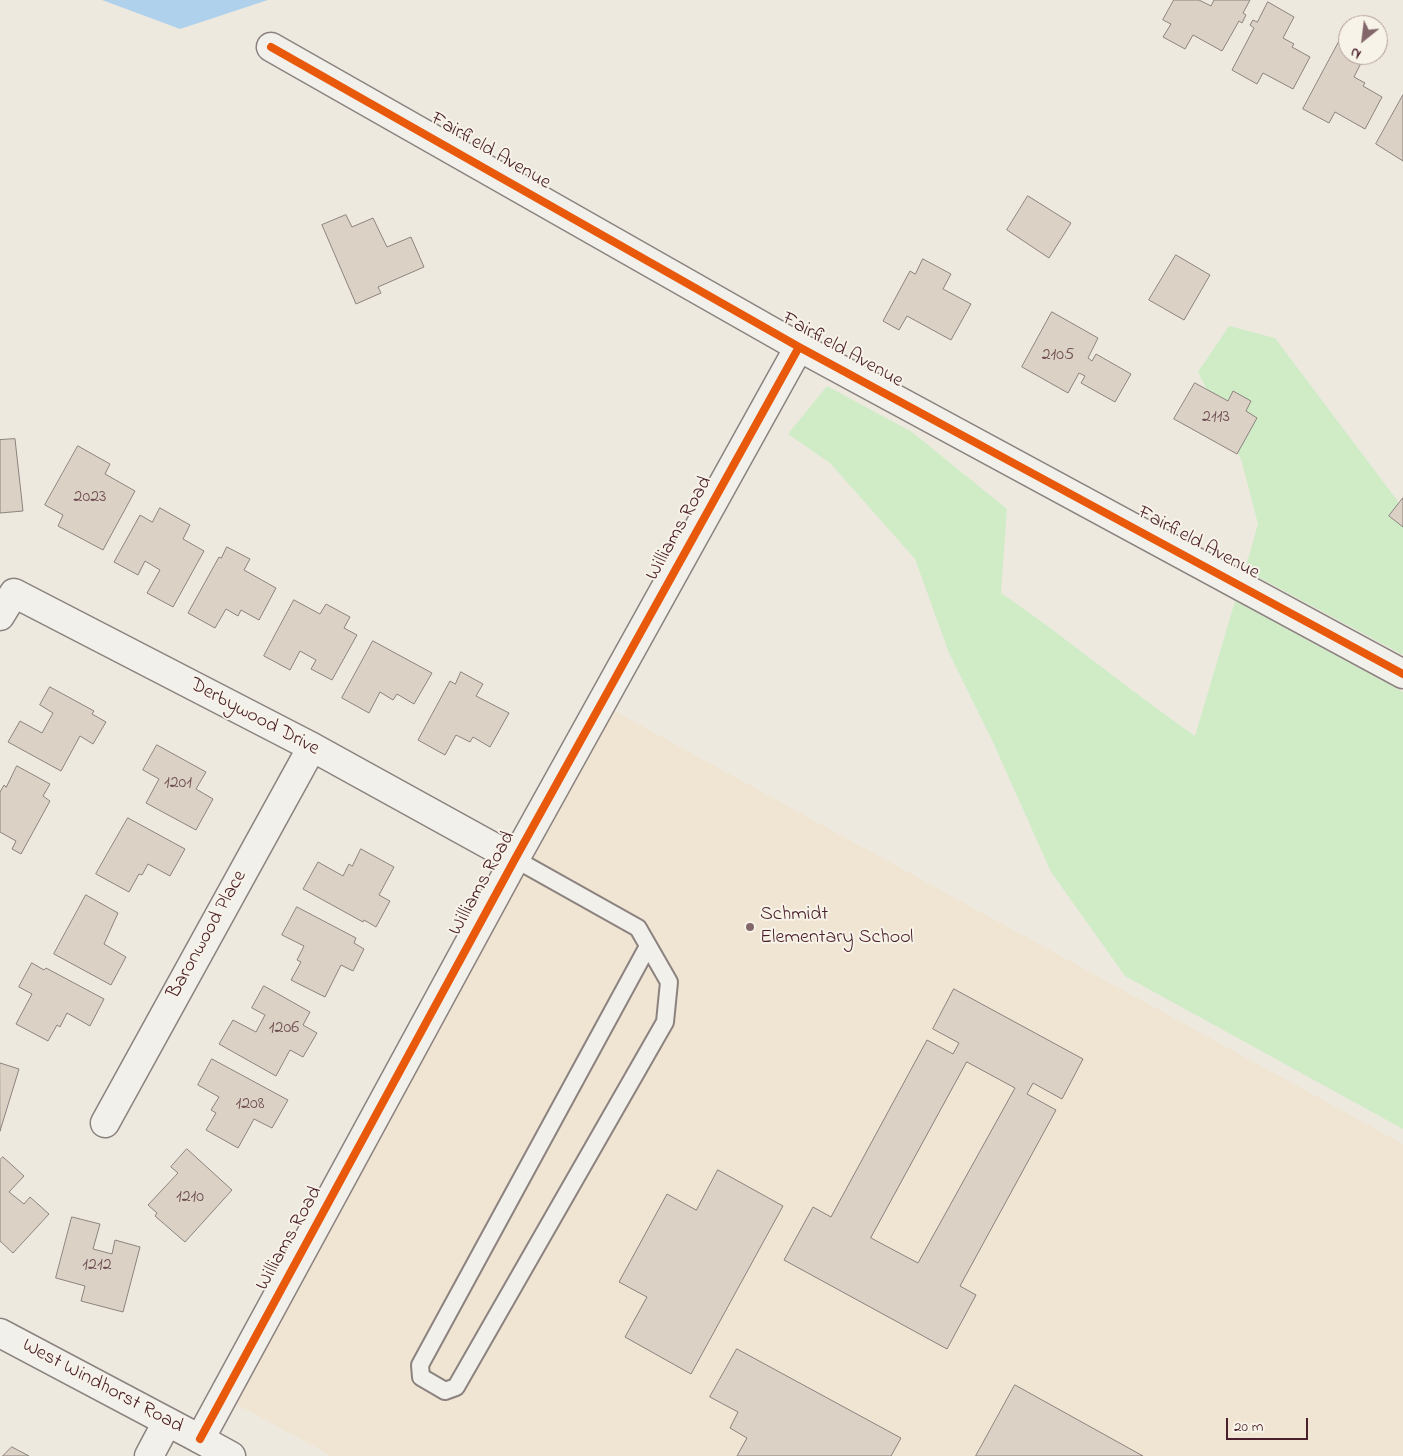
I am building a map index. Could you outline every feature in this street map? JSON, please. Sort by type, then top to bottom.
[{"type":"street","name":"Fairfield Avenue","points":[[271,47],[800,346],[1403,674]]},
{"type":"street","name":"Williams Road","points":[[200,1439],[515,859],[800,346]]},
{"type":"street","name":"Derbywood Drive","points":[[0,616],[14,593],[312,748],[515,859]]},
{"type":"street","name":"Baronwood Place","points":[[105,1123],[312,748]]},
{"type":"street","name":"West Windhorst Road","points":[[0,1333],[231,1456]]},
{"type":"street","points":[[148,1456],[167,1422]]},
{"type":"lane","points":[[515,859],[638,928],[647,948],[669,982],[665,1022],[456,1387],[445,1391],[421,1377],[420,1364],[647,948]]},
{"type":"shaded area","name":"Schmidt Elementary School","points":[[611,709],[1403,1144],[1403,1456],[332,1456],[234,1403]]},
{"type":"green space","points":[[1229,326],[1275,338],[1403,508],[1403,655],[1245,570],[1258,524],[1241,459],[1198,372]]},
{"type":"green space","points":[[827,386],[912,432],[1007,509],[1001,593],[1195,736],[1235,601],[1403,692],[1403,1129],[1125,976],[1051,872],[992,740],[949,653],[915,559],[830,463],[788,434]]},
{"type":"water","points":[[102,0],[268,0],[180,29]]},
{"type":"building","points":[[1174,0],[1199,0],[1211,6],[1214,0],[1250,0],[1243,13],[1246,15],[1242,23],[1239,21],[1222,51],[1193,35],[1185,49],[1163,37],[1171,24],[1163,20]]},
{"type":"building","points":[[1268,2],[1294,17],[1283,38],[1294,44],[1292,47],[1310,57],[1293,89],[1263,73],[1257,84],[1232,70],[1254,28],[1250,25],[1253,20],[1257,22]]},
{"type":"building","points":[[1338,44],[1338,65],[1360,65],[1354,77],[1365,83],[1363,86],[1382,97],[1365,129],[1335,112],[1329,123],[1303,109]]},
{"type":"building","points":[[1403,95],[1403,161],[1376,144]]},
{"type":"building","points":[[1028,196],[1071,223],[1049,258],[1007,230]]},
{"type":"building","points":[[346,215],[352,227],[373,218],[387,247],[411,237],[424,267],[378,287],[381,293],[356,304],[322,225]]},
{"type":"building","points":[[1176,255],[1210,275],[1184,320],[1149,300]]},
{"type":"building","points":[[923,259],[951,274],[943,289],[971,304],[951,340],[907,316],[899,330],[883,321],[910,271],[915,274]]},
{"type":"building","points":[[1052,312],[1098,338],[1088,358],[1092,361],[1096,354],[1131,374],[1115,402],[1081,383],[1085,376],[1079,373],[1068,393],[1022,367]]},
{"type":"building","points":[[1195,383],[1228,401],[1233,391],[1251,401],[1246,411],[1257,418],[1237,454],[1174,419]]},
{"type":"building","points":[[15,439],[23,511],[0,513],[0,440]]},
{"type":"building","points":[[78,446],[110,464],[105,474],[135,491],[103,550],[58,526],[63,515],[45,505]]},
{"type":"building","points":[[1403,498],[1403,527],[1389,516]]},
{"type":"building","points":[[160,508],[190,525],[183,539],[204,551],[173,607],[147,593],[160,570],[145,561],[138,575],[114,562],[140,515],[152,522]]},
{"type":"building","points":[[227,547],[250,559],[244,570],[276,588],[259,620],[241,610],[238,616],[226,609],[215,628],[188,613],[219,557],[221,558]]},
{"type":"building","points":[[294,600],[320,614],[326,604],[350,617],[344,628],[357,635],[332,680],[311,669],[316,660],[300,651],[290,670],[264,656]]},
{"type":"building","points":[[373,641],[432,673],[414,704],[397,694],[393,700],[380,692],[369,713],[342,698]]},
{"type":"building","points":[[461,672],[483,684],[476,696],[509,713],[490,747],[473,737],[470,742],[456,735],[445,755],[418,740],[450,681],[455,684]]},
{"type":"building","points":[[50,687],[94,711],[92,714],[106,722],[93,744],[80,736],[61,771],[8,742],[20,721],[42,733],[53,713],[40,705]]},
{"type":"building","points":[[157,745],[206,772],[196,789],[213,799],[196,830],[146,803],[159,779],[143,770]]},
{"type":"building","points":[[17,766],[50,784],[43,796],[50,801],[21,854],[12,849],[16,841],[0,832],[0,792],[4,785],[6,787]]},
{"type":"building","points":[[128,818],[185,849],[170,876],[148,864],[142,875],[139,874],[129,892],[96,874]]},
{"type":"building","points":[[361,849],[394,867],[379,895],[390,901],[376,927],[364,920],[363,922],[303,889],[318,862],[343,876],[349,864],[352,866]]},
{"type":"building","points":[[86,895],[118,913],[104,944],[126,957],[111,985],[54,954]]},
{"type":"building","points":[[297,907],[356,938],[354,943],[364,949],[353,971],[341,965],[325,997],[291,980],[301,962],[297,960],[304,946],[282,935]]},
{"type":"building","points":[[32,963],[44,970],[46,968],[104,999],[90,1026],[67,1013],[60,1027],[57,1025],[48,1041],[16,1024],[32,994],[19,987]]},
{"type":"building","points":[[264,986],[310,1012],[303,1025],[317,1033],[303,1057],[290,1050],[276,1076],[219,1044],[233,1020],[256,1032],[265,1015],[252,1008]]},
{"type":"building","points":[[954,989],[1083,1059],[1062,1099],[1033,1083],[1027,1094],[1056,1110],[960,1286],[976,1295],[947,1349],[784,1260],[813,1207],[831,1217],[927,1040],[953,1054],[959,1043],[933,1029]],"holes":[[[967,1062],[1015,1088],[918,1263],[871,1238]]]},
{"type":"building","points":[[212,1059],[288,1100],[272,1128],[254,1119],[238,1148],[206,1130],[216,1113],[211,1110],[219,1097],[198,1085]]},
{"type":"building","points":[[0,1063],[19,1069],[0,1131]]},
{"type":"building","points":[[187,1149],[232,1190],[185,1242],[155,1216],[157,1213],[148,1205],[178,1173],[171,1167]]},
{"type":"building","points":[[3,1157],[24,1176],[9,1192],[24,1204],[30,1197],[49,1214],[13,1253],[0,1241],[0,1160]]},
{"type":"building","points":[[718,1170],[783,1206],[691,1374],[625,1337],[647,1297],[619,1282],[667,1194],[696,1210]]},
{"type":"building","points":[[72,1217],[100,1224],[93,1249],[112,1254],[115,1240],[140,1247],[123,1312],[81,1301],[85,1286],[56,1278]]},
{"type":"building","points":[[737,1349],[901,1438],[891,1456],[737,1456],[747,1438],[730,1428],[738,1412],[710,1397]]},
{"type":"building","points":[[1015,1385],[1143,1456],[976,1456]]},
{"type":"building","points":[[12,1447],[29,1456],[3,1456]]},
{"type":"cycle path","points":[[271,47],[799,347],[1403,674]]},
{"type":"cycle path","points":[[200,1439],[515,859],[799,347]]},
{"type":"place","name":"Schmidt Elementary School","points":[[750,927]]}]
